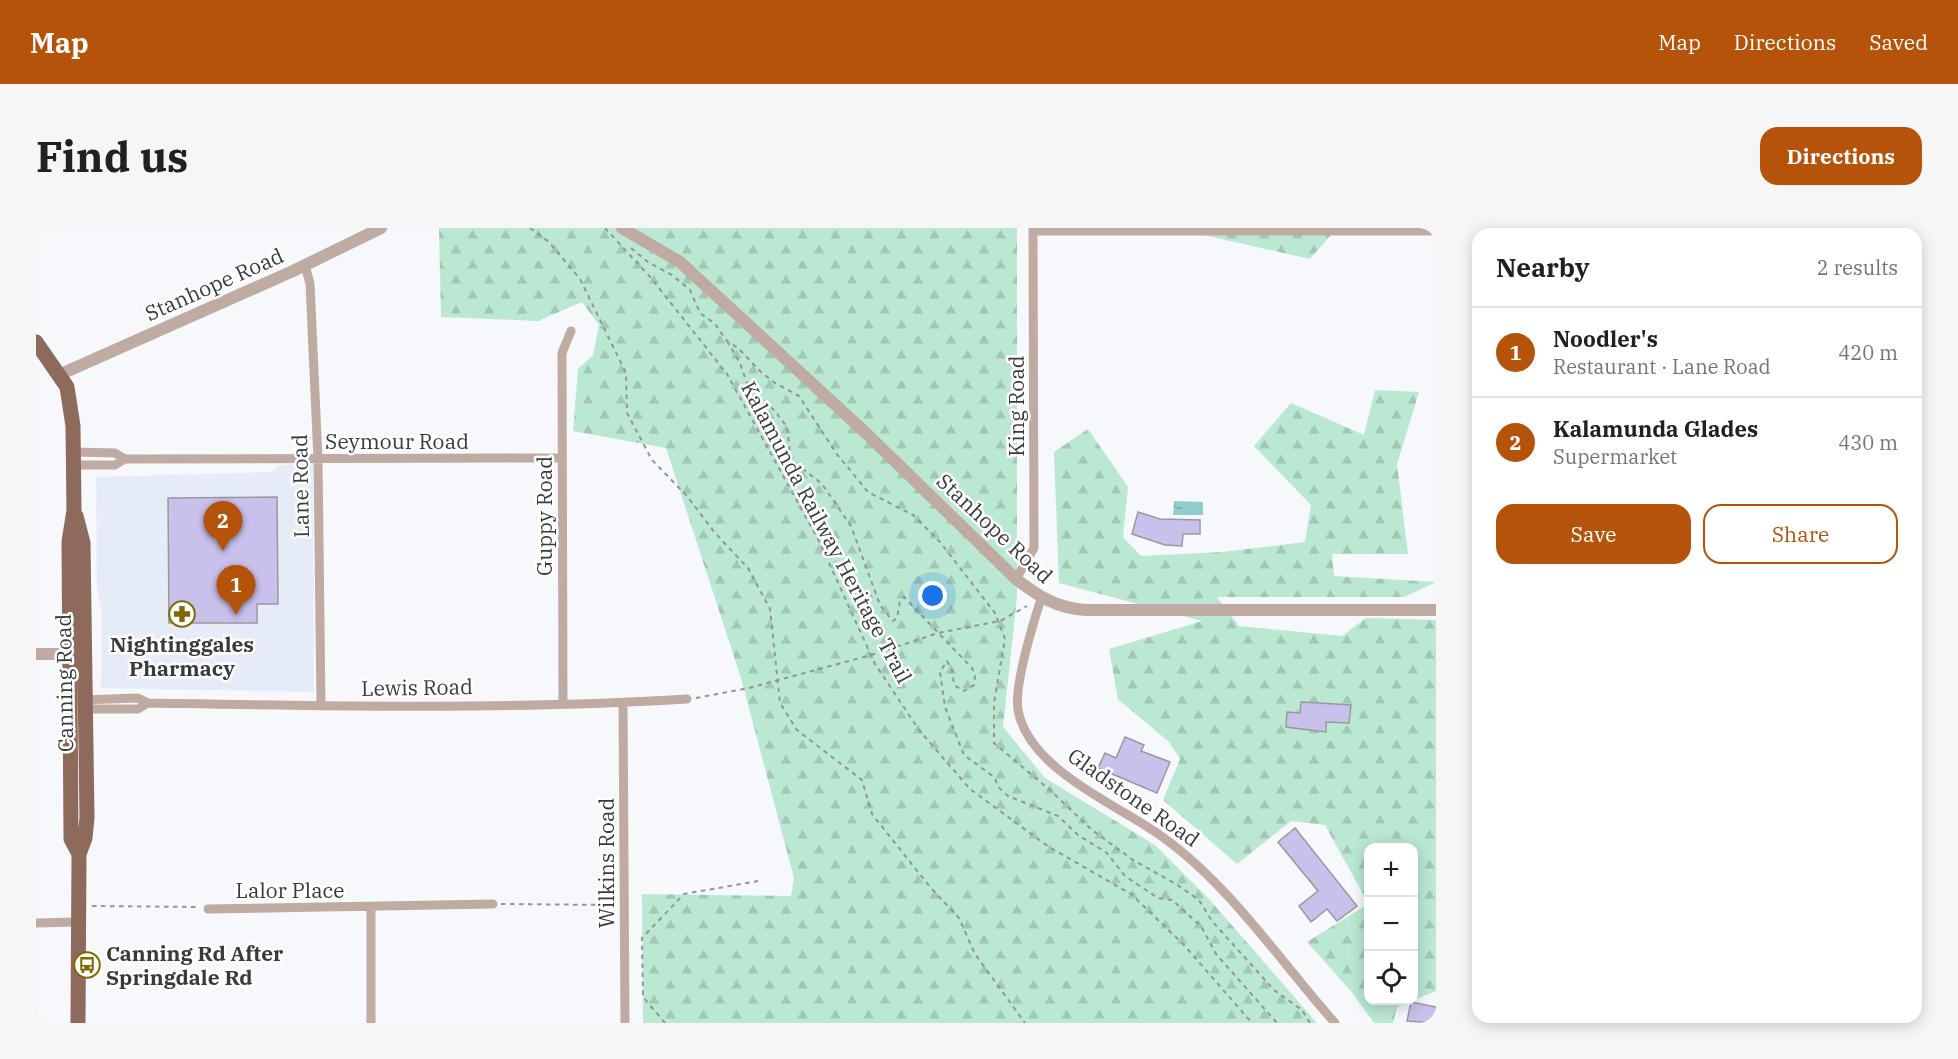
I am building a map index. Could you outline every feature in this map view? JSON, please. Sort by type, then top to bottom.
[{"type":"main road","name":"Canning Road","points":[[36,342],[61,374],[71,406],[74,510],[69,542],[77,654],[87,704],[87,818],[85,838],[79,854],[77,915],[78,1023]]},
{"type":"main road","name":"Canning Road","points":[[77,654],[71,704],[71,839],[79,854]]},
{"type":"street","name":"Stanhope Road","points":[[61,374],[305,265],[381,228]]},
{"type":"street","name":"Stanhope Road","points":[[622,228],[680,262],[867,434],[1016,579],[1041,599],[1064,609],[1086,610],[1436,610]]},
{"type":"street","name":"King Road","points":[[1016,579],[1034,548],[1033,229]]},
{"type":"street","points":[[1033,229],[1436,231]]},
{"type":"street","name":"Lane Road","points":[[305,265],[310,284],[318,459],[321,706]]},
{"type":"street","name":"Guppy Road","points":[[563,704],[562,353],[571,331]]},
{"type":"street","name":"Seymour Road","points":[[74,459],[115,465],[125,459],[562,458]]},
{"type":"street","name":"Gladstone Road","points":[[1041,599],[1023,670],[1018,710],[1032,743],[1076,783],[1155,832],[1194,862],[1250,922],[1335,1023]]},
{"type":"street","points":[[36,654],[77,654]]},
{"type":"street","name":"Lewis Road","points":[[71,704],[138,698],[148,703],[321,706],[623,703],[687,699]]},
{"type":"street","name":"Wilkins Road","points":[[623,703],[625,1023]]},
{"type":"street","name":"Lalor Place","points":[[208,909],[371,908],[493,904]]},
{"type":"street","name":"Lalor Place","points":[[370,1023],[371,908]]},
{"type":"street","points":[[36,923],[77,915]]},
{"type":"path","points":[[530,228],[549,242],[580,279],[626,373],[627,413],[652,460],[687,496],[715,533],[748,567],[770,609],[780,703],[797,730],[862,780],[872,814],[930,887],[959,918],[975,954],[1025,1023]]},
{"type":"path","name":"Kalamunda Railway Heritage Trail","points":[[605,228],[651,278],[727,374],[819,541],[871,656],[919,730],[970,789],[1048,847],[1131,894],[1184,945],[1252,1023]]},
{"type":"path","points":[[626,242],[648,262],[672,275],[690,290],[699,313],[716,324],[740,363],[748,386],[775,411],[787,427],[790,454],[797,464],[822,483],[851,526],[880,605],[893,621],[897,618],[900,601],[904,597],[972,668],[975,676],[974,685],[964,691],[954,685],[952,670],[946,661],[941,667],[945,707],[964,755],[994,777],[1000,789],[1008,796],[1058,816],[1078,835],[1107,853],[1125,876],[1158,898],[1172,900],[1201,926],[1216,954],[1277,1023]]},
{"type":"path","points":[[727,341],[738,348],[776,383],[799,396],[836,453],[868,492],[914,515],[940,542],[1000,621],[1005,639],[994,703],[994,743],[1051,791],[1092,830],[1133,860],[1199,900],[1212,921],[1274,990],[1302,1010],[1310,1023]]},
{"type":"path","points":[[687,699],[749,688],[871,656],[938,633],[1000,621],[1041,599]]},
{"type":"path","points":[[665,1023],[642,997],[642,938],[684,894],[758,881]]},
{"type":"path","points":[[493,904],[624,904]]},
{"type":"path","points":[[77,915],[96,905],[192,905],[208,909]]},
{"type":"shaded area","points":[[313,463],[314,692],[101,688],[102,611],[97,590],[96,477],[270,472],[280,465]]},
{"type":"green space","points":[[439,228],[1017,228],[1017,597],[1003,727],[1045,778],[1155,845],[1209,899],[1317,1023],[643,1023],[642,894],[791,896],[794,878],[741,678],[666,448],[573,431],[578,369],[593,355],[599,325],[582,302],[538,321],[441,317]]},
{"type":"green space","points":[[1172,228],[1337,228],[1310,259]]},
{"type":"green space","points":[[1375,390],[1419,392],[1397,464],[1408,554],[1332,554],[1334,576],[1436,582],[1404,597],[1217,597],[1239,626],[1342,636],[1366,618],[1436,620],[1436,991],[1418,998],[1418,843],[1364,843],[1364,896],[1325,825],[1291,821],[1237,864],[1163,800],[1180,759],[1169,742],[1118,699],[1109,649],[1202,621],[1059,583],[1054,452],[1088,429],[1128,487],[1123,537],[1141,556],[1222,552],[1305,542],[1311,505],[1254,446],[1291,403],[1364,435]]},
{"type":"green space","points":[[1364,906],[1364,1005],[1402,1005],[1397,1007],[1393,1023],[1374,1023],[1351,991],[1307,942]]},
{"type":"water","points":[[1174,501],[1203,502],[1203,515],[1173,515]]},
{"type":"building","points":[[277,497],[278,604],[257,604],[257,623],[169,623],[168,498]]},
{"type":"building","points":[[1138,512],[1160,519],[1200,520],[1200,534],[1183,534],[1182,546],[1165,545],[1132,534]]},
{"type":"building","points":[[1301,702],[1351,705],[1349,723],[1326,722],[1326,732],[1286,727],[1287,712],[1300,713]]},
{"type":"building","points":[[1125,737],[1144,745],[1141,751],[1170,762],[1157,793],[1098,768],[1105,753],[1116,758]]},
{"type":"building","points":[[1295,828],[1357,906],[1337,921],[1327,909],[1311,922],[1299,906],[1318,891],[1278,842]]},
{"type":"building","points":[[1418,1003],[1436,1007],[1436,1023],[1407,1021],[1410,1005]]},
{"type":"place","name":"Kalamunda Glades","points":[[223,551]]},
{"type":"place","name":"Nightinggales Pharmacy","points":[[182,614]]},
{"type":"place","name":"Noodler's","points":[[236,615]]},
{"type":"place","name":"Canning Rd After Springdale Rd","points":[[87,965]]}]
